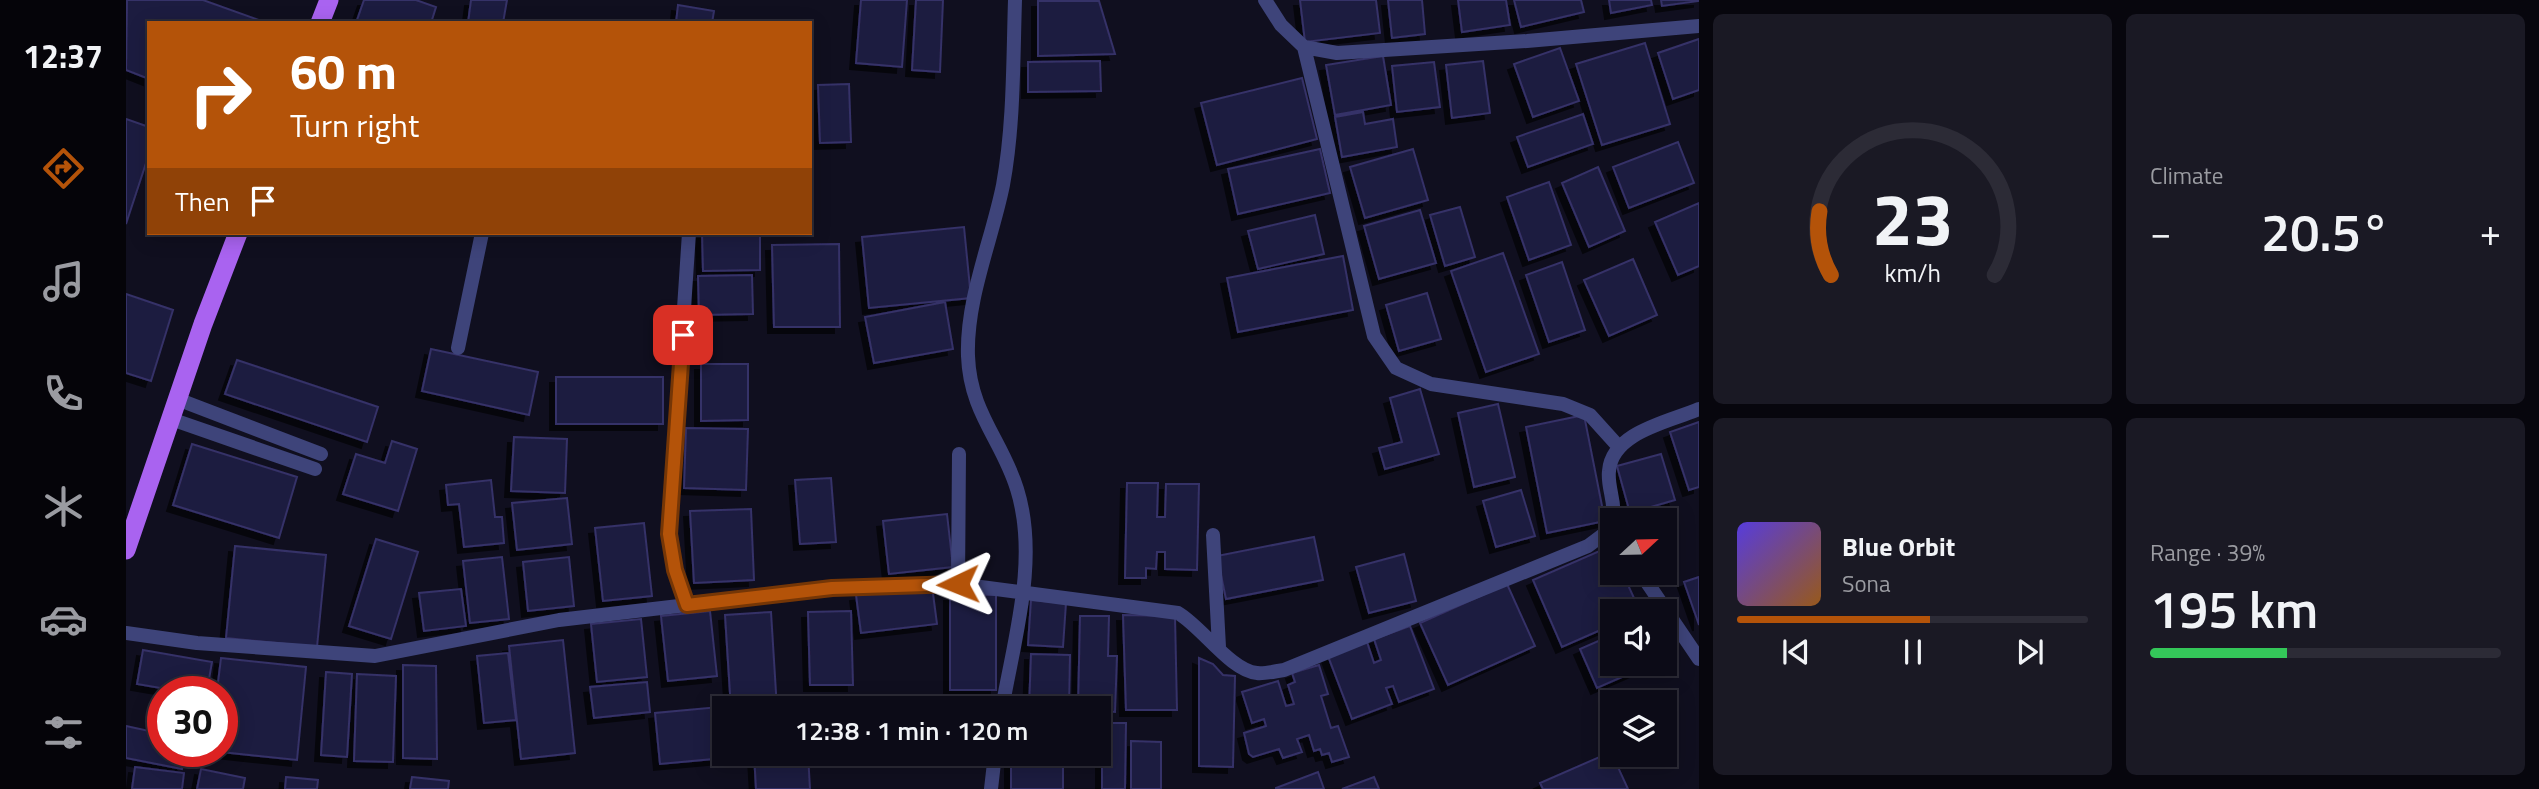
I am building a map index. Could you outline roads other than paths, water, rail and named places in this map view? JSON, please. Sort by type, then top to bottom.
[{"type":"main road","points":[[321,21],[329,0]]},
{"type":"main road","points":[[126,550],[237,235]]},
{"type":"street","points":[[1004,696],[1022,592],[1026,529],[1017,487],[974,401],[968,356],[971,319],[1003,184],[1011,122],[1015,0]]},
{"type":"street","points":[[1265,0],[1281,25],[1304,47],[1374,336],[1396,368],[1431,384],[1563,404],[1590,415],[1618,446]]},
{"type":"street","points":[[1304,47],[1337,53],[1527,41],[1699,26]]},
{"type":"street","points":[[458,348],[482,235]]},
{"type":"street","points":[[687,605],[675,570],[669,534],[689,235]]},
{"type":"street","points":[[177,400],[321,454]]},
{"type":"street","points":[[1615,508],[1609,471],[1618,446],[1637,434],[1699,410]]},
{"type":"street","points":[[171,419],[315,469]]},
{"type":"street","points":[[958,584],[959,454]]},
{"type":"street","points":[[1213,535],[1219,647]]},
{"type":"street","points":[[126,634],[210,644],[374,656],[559,620],[832,588],[958,584],[1178,612],[1195,623],[1236,665],[1255,674],[1284,670],[1588,547],[1600,538]]},
{"type":"street","points":[[1649,585],[1699,657]]},
{"type":"street","points":[[991,789],[994,766]]}]
